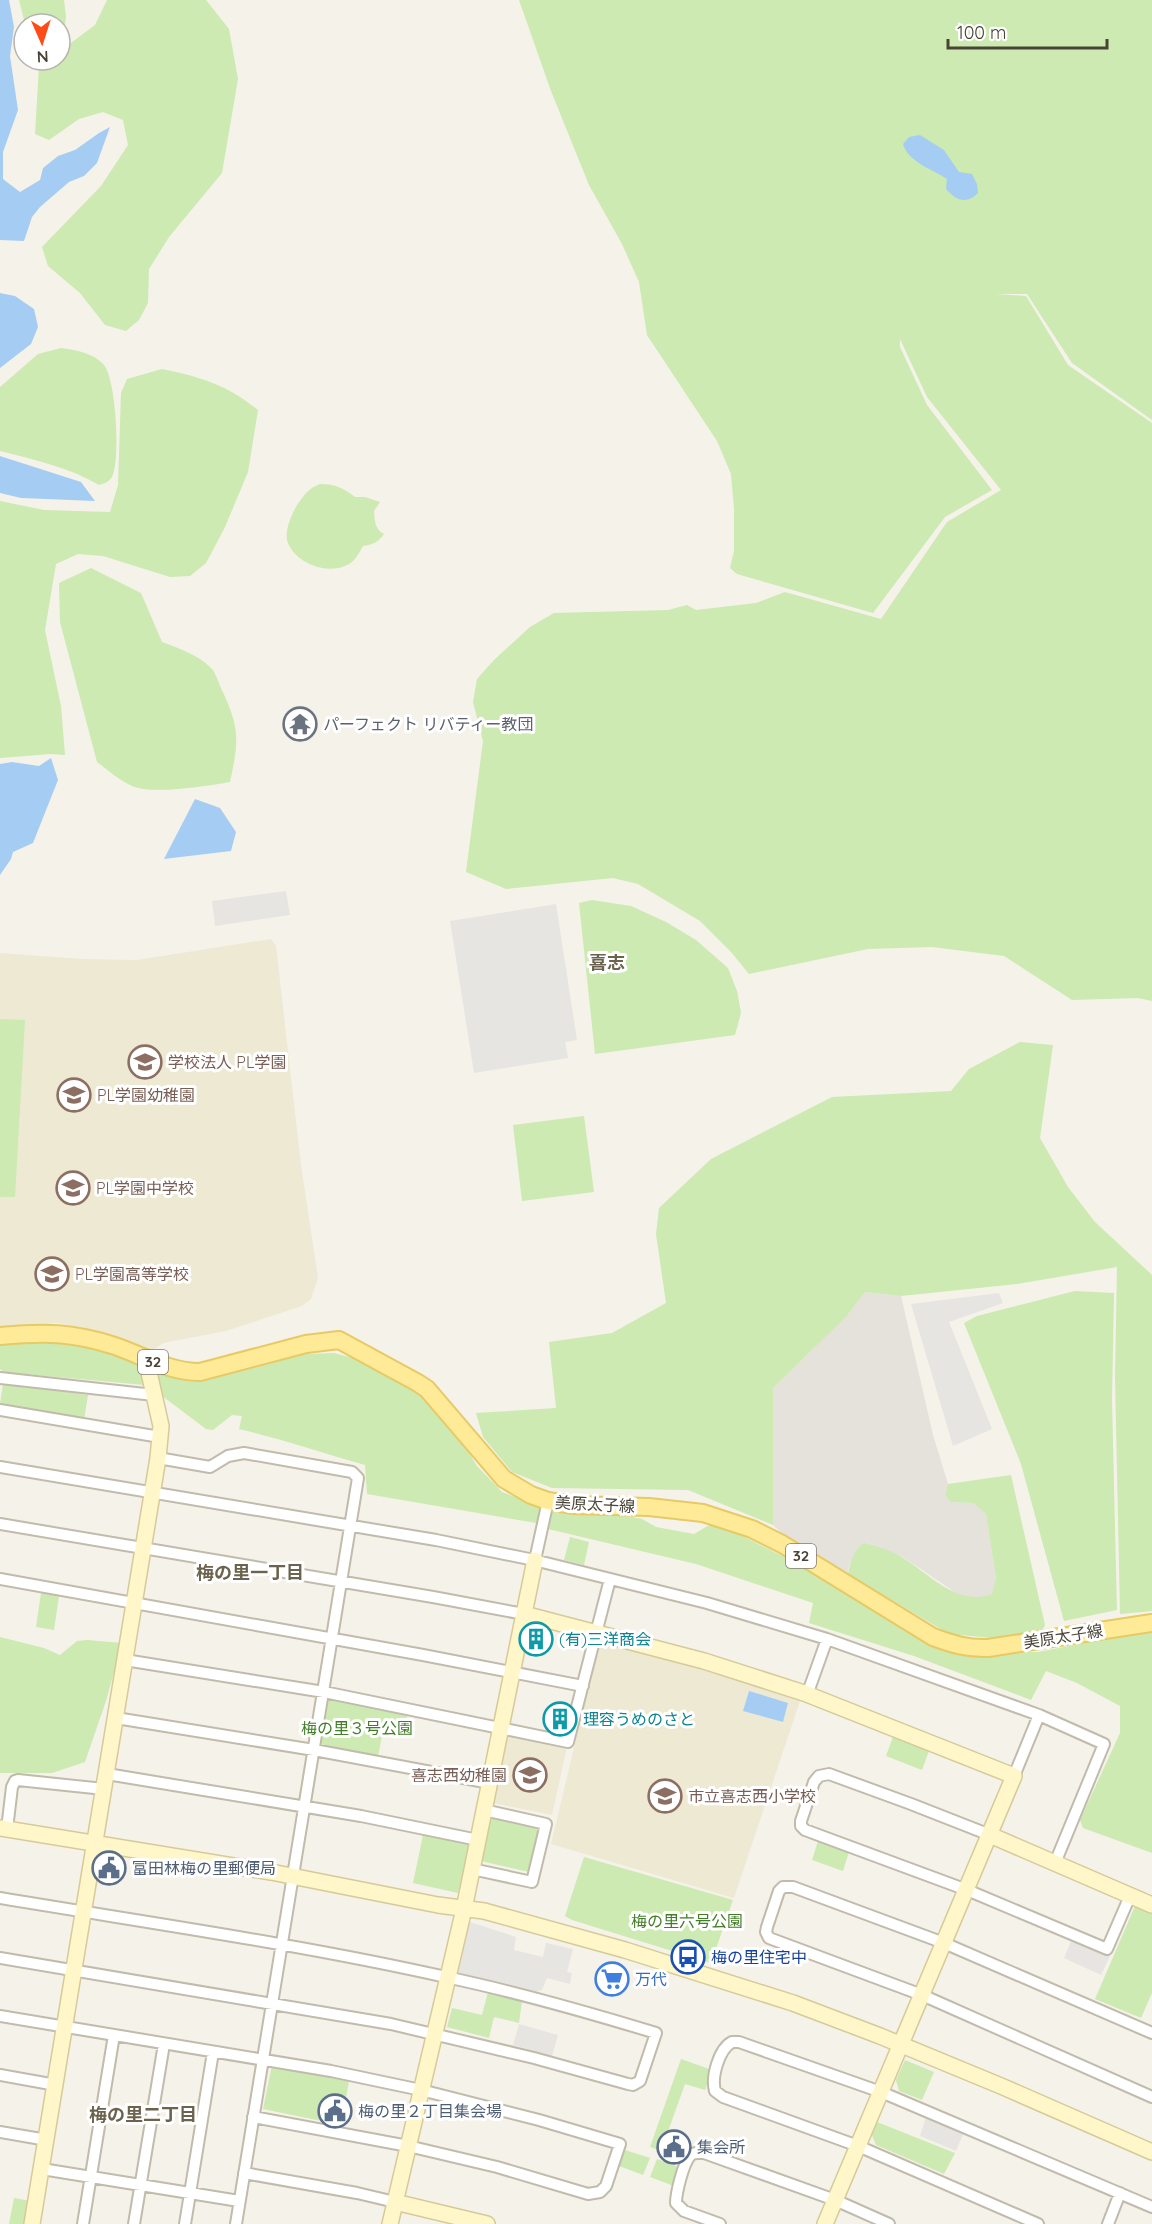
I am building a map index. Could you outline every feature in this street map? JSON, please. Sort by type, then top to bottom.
[{"type":"main road","name":"美原太子線","points":[[0,1336],[43,1332],[79,1336],[186,1372],[200,1372],[306,1344],[339,1340],[427,1389],[504,1479],[518,1489],[548,1501],[574,1505],[673,1509],[703,1513],[746,1526],[782,1544],[933,1637],[964,1647],[988,1648],[1152,1623]]},
{"type":"street","points":[[32,2224],[158,1458],[161,1426],[146,1359]]},
{"type":"street","points":[[0,1378],[154,1395]]},
{"type":"street","points":[[0,1410],[160,1437]]},
{"type":"street","points":[[158,1458],[210,1467],[228,1456],[244,1453],[352,1472],[356,1474],[358,1485],[236,2224]]},
{"type":"street","points":[[0,1467],[436,1540],[535,1560],[707,1604],[827,1639],[1039,1715],[1104,1744],[1055,1863]]},
{"type":"street","points":[[390,2224],[464,1909],[548,1501]]},
{"type":"street","points":[[0,1524],[524,1614],[704,1661],[807,1695],[1014,1776]]},
{"type":"street","points":[[125,1660],[324,1692],[568,1742],[610,1579]]},
{"type":"street","points":[[0,1580],[423,1655],[583,1686]]},
{"type":"street","points":[[807,1695],[827,1639]]},
{"type":"street","points":[[825,2224],[1039,1715]]},
{"type":"street","points":[[116,1718],[314,1750],[489,1783]]},
{"type":"street","points":[[1130,1896],[1107,1948],[967,1890],[804,1830],[801,1821],[814,1782],[819,1776],[830,1774],[990,1835],[1152,1905]]},
{"type":"street","points":[[478,1840],[305,1807],[106,1781],[15,1781],[3,1828],[293,1876],[484,1911],[646,1956],[793,2003],[901,2044],[1152,2152]]},
{"type":"street","points":[[472,1869],[532,1882],[546,1824],[484,1810]]},
{"type":"street","points":[[1152,2033],[944,1943],[793,1887],[783,1887],[779,1891],[766,1932],[769,1938],[922,1995],[1152,2097]]},
{"type":"street","points":[[0,1898],[282,1945],[448,1977],[657,2033],[641,2078],[633,2085],[435,2033],[0,1958]]},
{"type":"street","points":[[0,2016],[331,2071],[421,2090],[539,2120],[620,2144],[606,2186],[600,2192],[588,2194],[498,2167],[408,2146],[253,2116]]},
{"type":"street","points":[[83,2224],[114,2035]]},
{"type":"street","points":[[1038,2224],[858,2146],[718,2094],[715,2091],[713,2080],[723,2049],[732,2042],[739,2042],[881,2092],[1152,2207]]},
{"type":"street","points":[[134,2224],[164,2044]]},
{"type":"street","points":[[185,2224],[213,2052]]},
{"type":"street","points":[[0,2075],[56,2085]]},
{"type":"street","points":[[0,2132],[47,2140]]},
{"type":"street","points":[[720,2224],[684,2211],[676,2203],[676,2194],[688,2157],[694,2153],[704,2152],[835,2200],[889,2224]]},
{"type":"street","points":[[42,2169],[239,2201]]},
{"type":"street","points":[[244,2173],[357,2193],[487,2224]]},
{"type":"street","points":[[1108,2224],[1120,2193]]},
{"type":"shaded area","points":[[286,891],[290,915],[215,926],[212,901]]},
{"type":"shaded area","points":[[556,904],[577,1040],[565,1042],[568,1058],[474,1073],[450,921]]},
{"type":"shaded area","name":"学校法人 PL学園","points":[[271,939],[276,946],[301,1165],[318,1278],[311,1299],[302,1306],[226,1331],[163,1343],[148,1354],[112,1335],[82,1327],[57,1323],[0,1328],[0,953],[82,959],[137,960]]},
{"type":"shaded area","points":[[865,1292],[901,1296],[933,1435],[948,1484],[945,1494],[950,1502],[973,1503],[986,1514],[996,1578],[993,1594],[982,1598],[962,1597],[903,1557],[866,1543],[850,1563],[847,1574],[786,1537],[773,1525],[773,1388],[846,1317]]},
{"type":"shaded area","points":[[999,1293],[1003,1303],[949,1322],[992,1429],[953,1446],[911,1304]]},
{"type":"shaded area","name":"市立喜志西小学校","points":[[600,1639],[801,1698],[734,1898],[551,1844]]},
{"type":"shaded area","name":"喜志西幼稚園","points":[[508,1734],[567,1747],[552,1815],[493,1803]]},
{"type":"shaded area","points":[[470,1922],[516,1937],[514,1950],[543,1957],[546,1943],[573,1949],[567,1972],[572,1973],[570,1984],[547,1978],[542,1990],[536,1992],[457,1972]]},
{"type":"shaded area","points":[[1072,1939],[1110,1956],[1101,1975],[1064,1958]]},
{"type":"shaded area","points":[[519,2024],[558,2035],[552,2056],[513,2045]]},
{"type":"shaded area","points":[[926,2117],[964,2132],[956,2151],[920,2136]]},
{"type":"green space","points":[[19,0],[64,0],[65,12],[22,12]]},
{"type":"green space","points":[[107,0],[206,0],[229,29],[238,79],[222,173],[169,237],[149,269],[148,303],[139,320],[126,331],[105,325],[80,293],[48,266],[42,247],[101,186],[128,145],[123,120],[103,112],[79,119],[49,140],[35,134],[39,72],[72,72],[72,42],[95,25]]},
{"type":"green space","points":[[519,0],[1152,0],[1152,420],[1072,363],[1027,294],[995,294],[1026,296],[1068,365],[1152,423],[1152,1001],[1138,998],[1072,1000],[1004,956],[932,947],[868,949],[749,974],[700,921],[638,884],[613,878],[506,889],[466,872],[483,741],[473,702],[477,679],[530,627],[554,613],[668,610],[687,605],[696,610],[756,603],[785,592],[881,619],[947,522],[1001,490],[927,397],[900,339],[900,347],[927,405],[992,490],[945,517],[873,613],[737,574],[730,568],[734,551],[731,474],[717,441],[647,335],[639,282],[622,244],[589,185],[551,91]]},
{"type":"green space","points":[[61,348],[90,355],[104,365],[108,373],[116,418],[115,465],[108,481],[99,485],[63,469],[0,451],[0,387],[38,354]]},
{"type":"green space","points":[[162,369],[213,383],[247,401],[258,410],[248,472],[225,527],[206,563],[190,576],[170,577],[103,556],[78,554],[56,564],[45,630],[61,706],[65,755],[0,758],[0,501],[44,510],[110,512],[118,485],[121,393],[127,379]]},
{"type":"green space","points":[[320,484],[335,486],[355,497],[365,497],[380,502],[374,511],[375,521],[378,530],[384,534],[375,543],[363,546],[353,561],[345,566],[326,568],[306,562],[291,549],[287,540],[288,526],[297,505],[307,492]]},
{"type":"green space","points":[[91,568],[141,593],[162,642],[194,656],[213,670],[235,724],[236,744],[230,782],[180,789],[141,789],[123,781],[97,762],[60,622],[59,583]]},
{"type":"green space","points":[[592,900],[631,906],[666,922],[696,940],[728,968],[737,991],[741,1013],[735,1035],[595,1054],[579,903]]},
{"type":"green space","points":[[0,1019],[25,1020],[15,1197],[0,1197]]},
{"type":"green space","points":[[1020,1042],[1053,1045],[1040,1138],[1068,1187],[1095,1222],[1152,1275],[1152,1611],[1120,1614],[1115,1377],[1117,1267],[1017,1284],[901,1296],[865,1292],[846,1317],[773,1388],[773,1525],[688,1490],[552,1488],[512,1472],[483,1437],[476,1413],[556,1408],[549,1342],[612,1333],[666,1303],[656,1234],[659,1208],[711,1159],[832,1097],[951,1091],[969,1069]]},
{"type":"green space","points":[[584,1116],[594,1192],[522,1201],[513,1125]]},
{"type":"green space","points":[[1075,1291],[1114,1293],[1112,1401],[1117,1610],[1064,1621],[1021,1464],[964,1323],[977,1316]]},
{"type":"green space","points":[[63,1338],[139,1362],[144,1385],[4,1372],[0,1369],[0,1342]]},
{"type":"green space","points":[[334,1353],[368,1362],[404,1380],[453,1427],[477,1466],[502,1492],[536,1505],[543,1512],[536,1523],[367,1494],[365,1465],[239,1429],[242,1416],[232,1415],[213,1430],[206,1429],[161,1395],[157,1371]]},
{"type":"green space","points":[[3,1384],[88,1395],[84,1420],[0,1404]]},
{"type":"green space","points":[[1011,1475],[1045,1625],[1042,1631],[992,1638],[949,1634],[848,1574],[856,1552],[865,1543],[900,1556],[935,1581],[957,1593],[980,1597],[992,1594],[996,1578],[986,1514],[973,1503],[950,1502],[945,1494],[948,1484]]},
{"type":"green space","points":[[551,1511],[627,1516],[642,1519],[656,1527],[694,1534],[711,1524],[727,1528],[825,1578],[912,1632],[1001,1652],[1038,1652],[1152,1630],[1152,1853],[1083,1828],[1080,1820],[1120,1733],[1120,1706],[1077,1683],[1046,1671],[1031,1700],[914,1656],[809,1623],[813,1603],[696,1564],[548,1529]]},
{"type":"green space","points":[[570,1537],[589,1542],[584,1565],[564,1560]]},
{"type":"green space","points":[[41,1593],[59,1596],[54,1630],[36,1627]]},
{"type":"green space","points":[[0,1637],[44,1648],[60,1655],[77,1641],[122,1643],[106,1701],[85,1762],[52,1773],[0,1773]]},
{"type":"green space","name":"梅の里３号公園","points":[[329,1698],[408,1712],[404,1733],[383,1730],[378,1757],[321,1747]]},
{"type":"green space","points":[[894,1734],[930,1748],[922,1770],[886,1756]]},
{"type":"green space","points":[[490,1818],[538,1829],[529,1872],[481,1861]]},
{"type":"green space","points":[[423,1835],[469,1845],[458,1893],[413,1883]]},
{"type":"green space","points":[[818,1841],[849,1852],[843,1871],[812,1860]]},
{"type":"green space","name":"梅の里六号公園","points":[[584,1857],[733,1900],[711,1963],[565,1916]]},
{"type":"green space","points":[[1135,1906],[1152,1913],[1152,1993],[1141,2018],[1095,1999]]},
{"type":"green space","points":[[488,1992],[522,2001],[519,2023],[494,2017],[489,2038],[447,2027],[452,2008],[482,2015]]},
{"type":"green space","points":[[681,2059],[712,2070],[705,2090],[685,2084],[661,2151],[650,2147]]},
{"type":"green space","points":[[905,2060],[934,2072],[922,2100],[899,2091],[896,2080]]},
{"type":"green space","points":[[272,2065],[349,2081],[341,2125],[263,2109]]},
{"type":"green space","points":[[877,2122],[955,2153],[944,2174],[876,2145],[871,2133]]},
{"type":"green space","points":[[625,2150],[650,2158],[643,2175],[619,2166]]},
{"type":"green space","points":[[657,2159],[681,2168],[674,2186],[650,2177]]},
{"type":"green space","points":[[14,2198],[30,2201],[25,2224],[9,2224]]},
{"type":"water","points":[[0,0],[9,0],[12,16],[10,56],[18,110],[3,152],[3,179],[20,192],[40,180],[43,168],[58,156],[75,150],[110,127],[97,163],[84,176],[69,182],[40,207],[32,217],[24,241],[0,240]]},
{"type":"water","points":[[920,135],[944,150],[959,172],[972,174],[978,193],[974,197],[961,200],[953,196],[946,189],[947,179],[910,156],[903,144],[909,137]]},
{"type":"water","points":[[0,293],[15,296],[34,309],[38,327],[31,344],[0,368]]},
{"type":"water","points":[[0,456],[81,482],[95,501],[21,498],[0,493]]},
{"type":"water","points":[[51,758],[58,780],[33,843],[13,852],[0,875],[0,764],[12,762],[39,766]]},
{"type":"water","points":[[195,799],[220,808],[236,832],[231,851],[164,859]]},
{"type":"water","points":[[749,1691],[788,1703],[783,1722],[743,1711]]},
{"type":"place","name":"パーフェクト リバティー教団","points":[[300,724]]},
{"type":"place","name":"学校法人 PL学園","points":[[145,1062]]},
{"type":"place","name":"PL学園幼稚園","points":[[74,1095]]},
{"type":"place","name":"PL学園中学校","points":[[73,1188]]},
{"type":"place","name":"PL学園高等学校","points":[[52,1274]]},
{"type":"place","name":"(有)三洋商会","points":[[536,1639]]},
{"type":"place","name":"理容うめのさと","points":[[560,1719]]},
{"type":"place","name":"喜志西幼稚園","points":[[530,1775]]},
{"type":"place","name":"市立喜志西小学校","points":[[665,1796]]},
{"type":"place","name":"富田林梅の里郵便局","points":[[109,1868]]},
{"type":"place","name":"梅の里住宅中","points":[[688,1957]]},
{"type":"place","name":"万代","points":[[612,1979]]},
{"type":"place","name":"梅の里２丁目集会場","points":[[335,2111]]},
{"type":"place","name":"集会所","points":[[674,2147]]},
{"type":"district","name":"喜志","points":[[607,963]]},
{"type":"district","name":"梅の里一丁目","points":[[250,1573]]},
{"type":"district","name":"梅の里二丁目","points":[[143,2115]]}]
